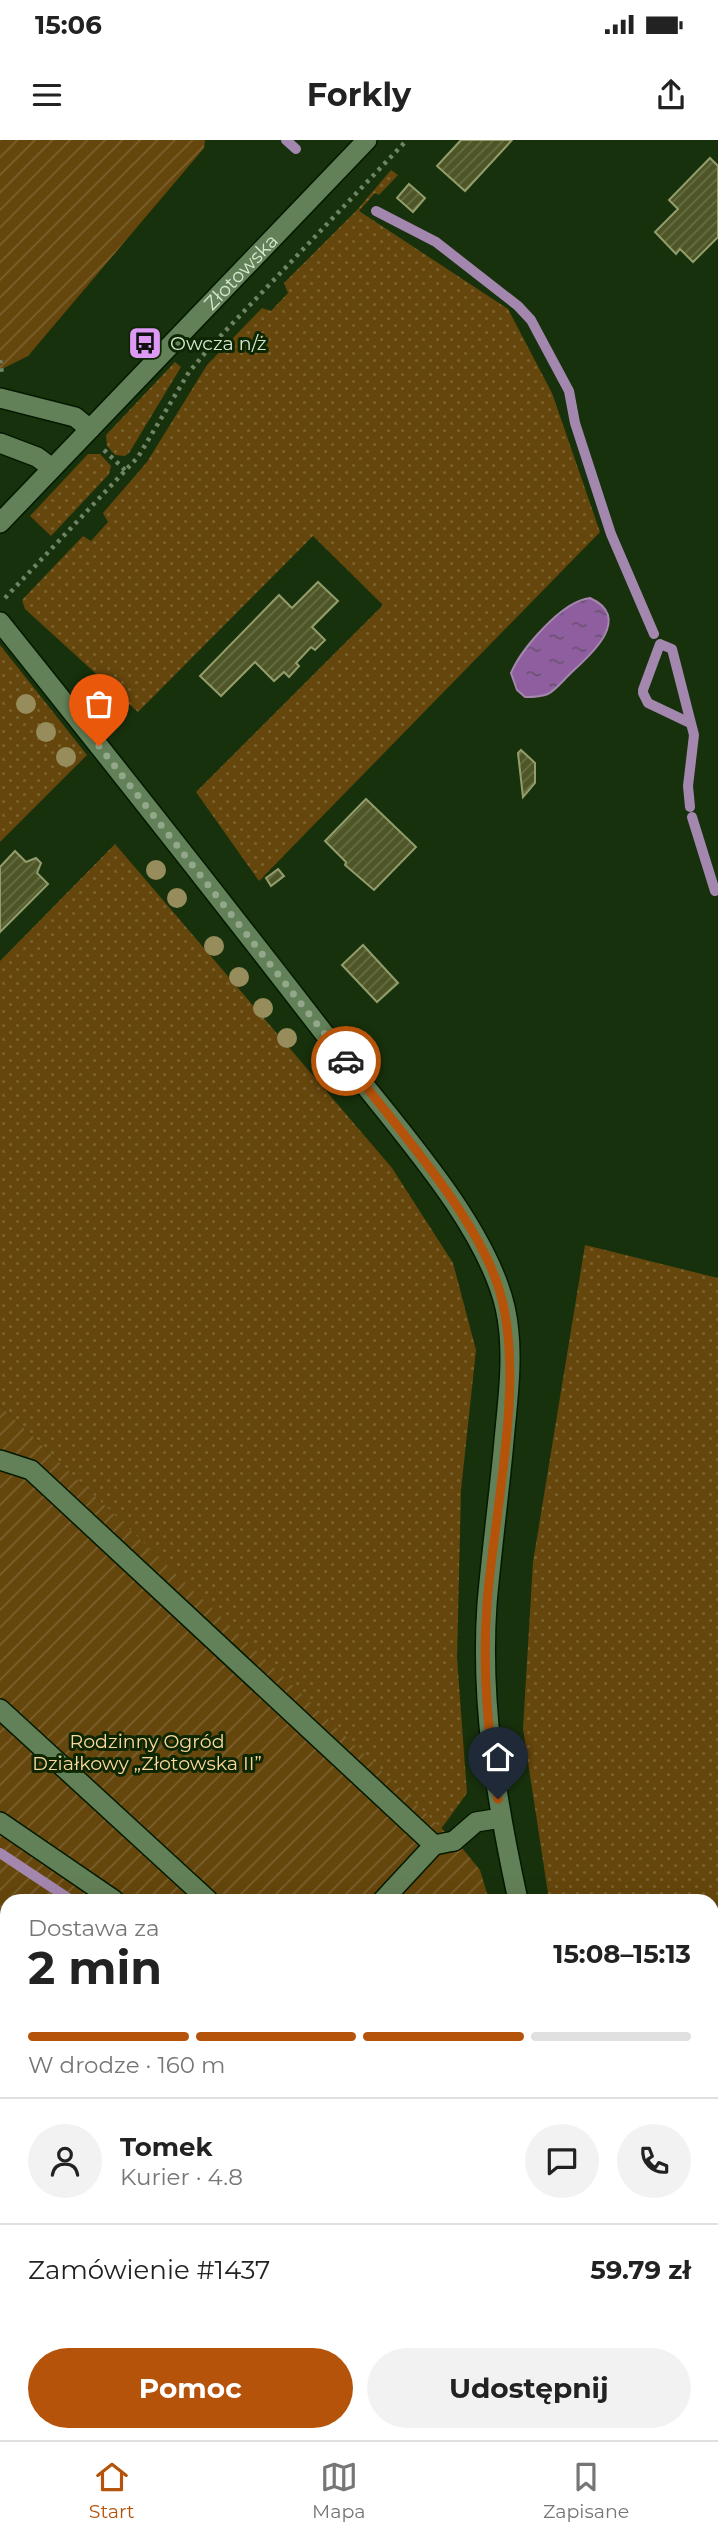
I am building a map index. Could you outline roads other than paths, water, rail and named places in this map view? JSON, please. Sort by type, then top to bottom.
[{"type":"street","name":"Złotowska","points":[[0,523],[367,140]]},
{"type":"street","points":[[0,398],[75,417],[90,429]]},
{"type":"street","points":[[0,443],[37,457],[52,468]]},
{"type":"street","points":[[0,622],[231,911],[406,1140],[467,1223],[489,1263],[505,1308],[509,1357],[484,1656],[488,1719],[501,1818],[517,1894]]},
{"type":"street","points":[[0,1460],[31,1470],[434,1846]]},
{"type":"street","points":[[0,1709],[201,1894]]},
{"type":"street","points":[[389,1894],[434,1846],[454,1841],[476,1822],[501,1818]]},
{"type":"street","points":[[0,1822],[105,1894]]},
{"type":"water","points":[[590,598],[602,606],[608,615],[605,635],[551,692],[543,696],[525,697],[517,690],[511,673],[516,663],[555,617],[579,601]]},
{"type":"waterway","points":[[286,140],[296,149]]},
{"type":"waterway","points":[[376,211],[436,242],[518,306],[531,320],[569,391],[575,423],[611,534],[654,634]]},
{"type":"waterway","points":[[643,690],[660,644],[672,649],[694,735],[688,786],[690,807]]},
{"type":"waterway","points":[[643,693],[648,703],[690,723]]},
{"type":"waterway","points":[[692,817],[715,891]]},
{"type":"waterway","points":[[0,1853],[62,1894]]},
{"type":"place","name":"Owcza n/ż","points":[[145,343]]},
{"type":"park label","name":"Rodzinny Ogród Działkowy „Złotowska II”","points":[[147,1752]]}]
